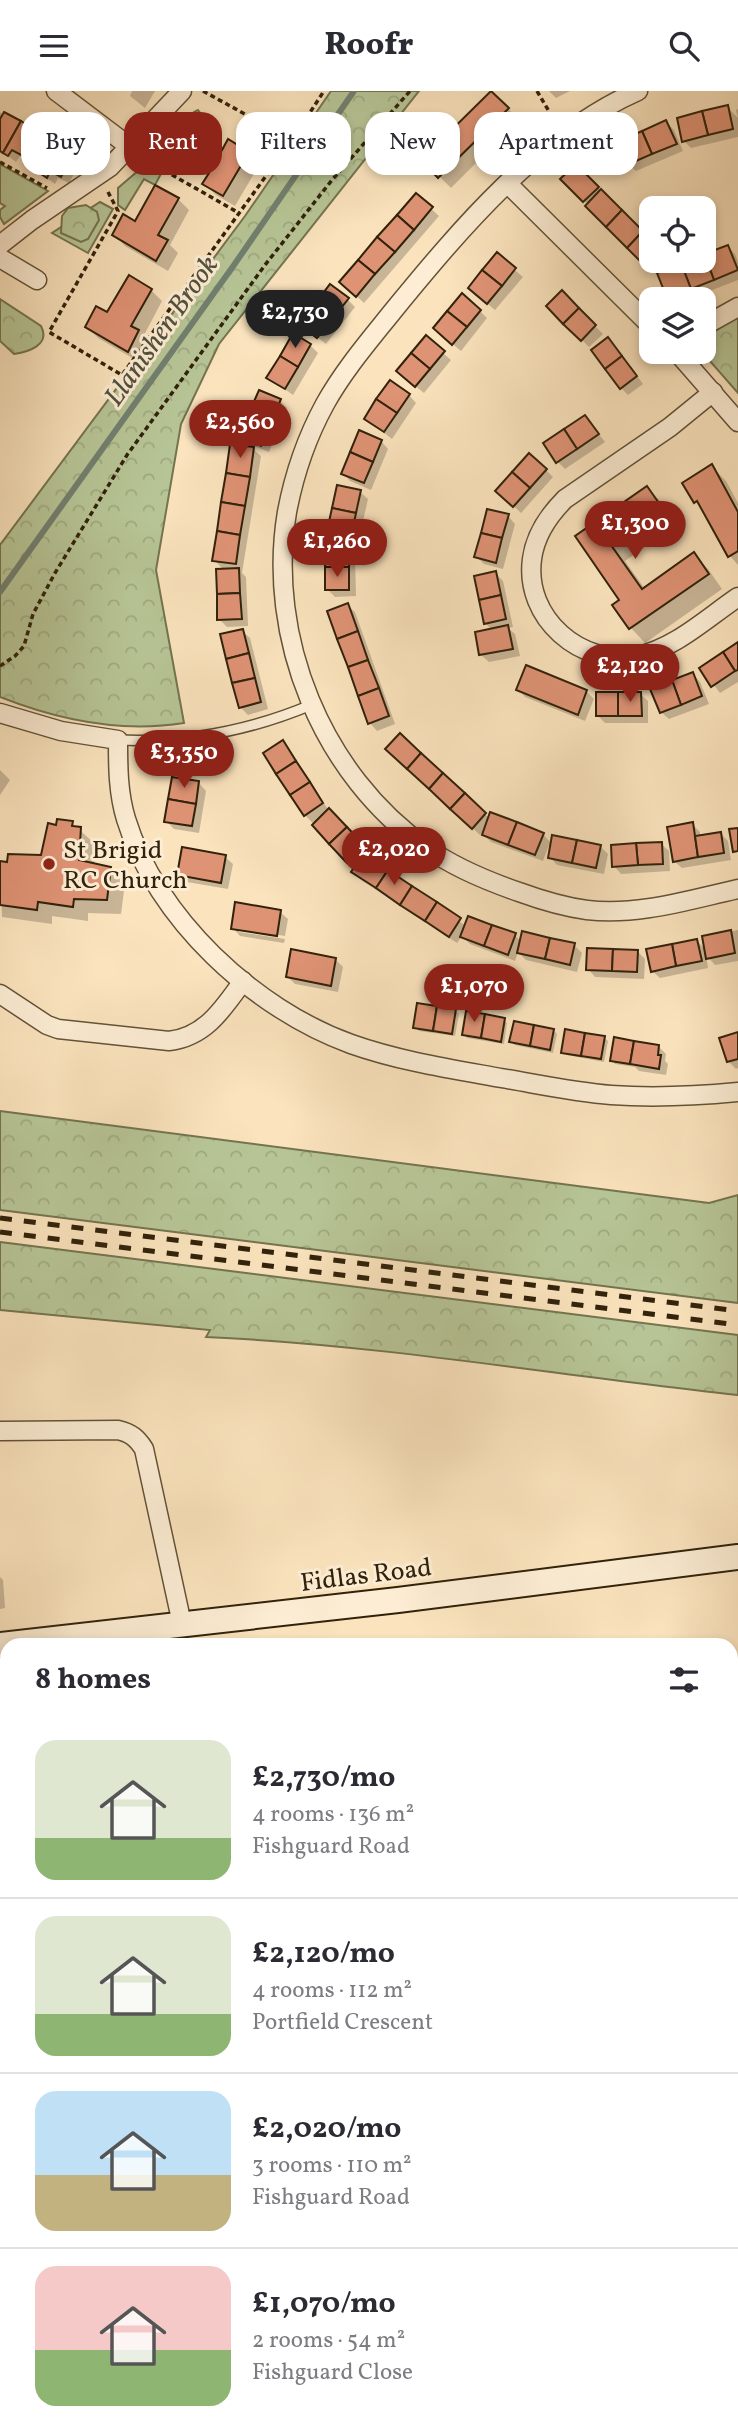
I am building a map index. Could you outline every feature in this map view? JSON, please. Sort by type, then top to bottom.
[{"type":"street","points":[[56,91],[124,142]]},
{"type":"street","points":[[162,112],[182,91]]},
{"type":"street","points":[[597,112],[638,91]]},
{"type":"street","points":[[0,245],[32,220],[99,176],[124,153]]},
{"type":"street","points":[[517,175],[414,286],[355,360],[325,405],[298,468],[284,532],[283,582],[296,664],[311,705],[341,759],[391,817],[428,849],[481,878],[561,905],[612,911],[644,910],[738,889]]},
{"type":"street","points":[[508,184],[639,314]]},
{"type":"street","points":[[0,258],[37,280]]},
{"type":"street","points":[[716,319],[738,307]]},
{"type":"street","points":[[688,364],[738,422]]},
{"type":"street","points":[[713,392],[670,427],[553,510],[536,543],[532,561],[533,585],[547,620],[559,633],[584,650],[618,658],[650,654],[666,646],[738,597]]},
{"type":"street","points":[[0,713],[61,731],[118,740],[120,795],[132,838],[143,861],[179,918],[243,981],[280,1009],[328,1035],[371,1051],[409,1060],[608,1095],[664,1096],[738,1092]]},
{"type":"street","points":[[0,994],[47,1025],[58,1029],[169,1041],[182,1039],[208,1025],[243,981]]},
{"type":"street","points":[[0,1431],[118,1430],[133,1435],[139,1441],[144,1449],[182,1625]]},
{"type":"street","name":"Fidlas Road","points":[[64,1638],[398,1600],[738,1557]]},
{"type":"lane","points":[[118,740],[156,742],[228,732],[262,724],[311,705]]},
{"type":"path","points":[[203,91],[241,112]]},
{"type":"path","points":[[310,112],[324,91]]},
{"type":"path","points":[[0,666],[24,646],[33,614],[55,573],[127,455],[265,265],[332,180],[410,91]]},
{"type":"path","points":[[537,91],[550,112]]},
{"type":"path","points":[[0,162],[53,191]]},
{"type":"path","points":[[172,175],[239,213]]},
{"type":"path","points":[[108,193],[118,211],[48,332],[122,375],[267,175]]},
{"type":"green space","points":[[331,91],[419,91],[402,112],[365,112],[365,159],[219,344],[181,424],[156,570],[184,723],[137,726],[90,722],[44,712],[0,697],[0,545],[273,175],[351,175],[351,112],[317,112]]},
{"type":"green space","points":[[0,164],[48,191],[4,224],[0,217],[0,210],[5,206],[0,203]]},
{"type":"green space","points":[[133,175],[160,175],[155,185],[144,179],[125,210],[118,205],[118,188]]},
{"type":"green space","points":[[100,202],[113,209],[88,253],[52,233]]},
{"type":"green space","points":[[86,205],[97,212],[99,220],[88,239],[81,242],[61,233],[62,216],[68,208]]},
{"type":"green space","points":[[0,299],[41,326],[41,343],[14,354],[0,341]]},
{"type":"green space","points":[[738,316],[738,393],[713,364],[716,364],[716,330]]},
{"type":"green space","points":[[0,1111],[709,1203],[738,1195],[738,1303],[0,1210]]},
{"type":"green space","points":[[0,1242],[738,1335],[738,1395],[406,1354],[206,1337],[210,1330],[0,1310]]},
{"type":"building","points":[[491,91],[509,108],[505,112],[474,112],[474,143],[460,156],[460,122]]},
{"type":"building","points":[[728,105],[733,129],[708,135],[702,111]]},
{"type":"building","points":[[702,111],[708,135],[682,142],[677,118]]},
{"type":"building","points":[[4,112],[21,121],[3,153],[0,151],[0,119]]},
{"type":"building","points":[[666,120],[677,144],[652,154],[642,131]]},
{"type":"building","points":[[21,121],[21,155],[12,150],[8,156],[3,153]]},
{"type":"building","points":[[642,131],[652,154],[638,160],[638,133]]},
{"type":"building","points":[[228,139],[236,144],[236,174],[223,196],[202,184],[208,175],[222,175],[222,150]]},
{"type":"building","points":[[564,175],[587,175],[599,187],[583,202],[560,179]]},
{"type":"building","points":[[155,185],[179,198],[158,235],[168,240],[156,261],[112,235],[123,214],[135,221]]},
{"type":"building","points":[[601,189],[622,210],[606,227],[585,206]]},
{"type":"building","points":[[416,193],[433,207],[414,230],[397,215]]},
{"type":"building","points":[[622,210],[639,227],[639,235],[627,248],[606,227]]},
{"type":"building","points":[[397,215],[414,230],[395,252],[377,237]]},
{"type":"building","points":[[639,235],[639,260],[627,248]]},
{"type":"building","points":[[377,237],[395,252],[375,274],[358,260]]},
{"type":"building","points":[[728,245],[738,270],[714,280],[711,273],[716,273],[716,250]]},
{"type":"building","points":[[497,252],[516,268],[502,286],[482,270]]},
{"type":"building","points":[[358,260],[375,274],[356,297],[339,282]]},
{"type":"building","points":[[482,270],[502,286],[487,304],[468,288]]},
{"type":"building","points":[[657,273],[685,273],[690,287],[663,287]]},
{"type":"building","points":[[685,273],[711,273],[714,280],[690,287]]},
{"type":"building","points":[[129,275],[152,289],[131,326],[139,330],[128,352],[85,327],[96,306],[107,312]]},
{"type":"building","points":[[330,284],[349,298],[333,318],[315,304]]},
{"type":"building","points":[[562,290],[579,308],[563,324],[546,306]]},
{"type":"building","points":[[462,293],[481,310],[467,327],[447,311]]},
{"type":"building","points":[[315,304],[333,318],[317,338],[299,324]]},
{"type":"building","points":[[579,308],[596,325],[581,341],[563,324]]},
{"type":"building","points":[[447,311],[467,327],[452,345],[433,328]]},
{"type":"building","points":[[293,333],[311,344],[298,367],[280,356]]},
{"type":"building","points":[[426,335],[445,351],[430,369],[411,353]]},
{"type":"building","points":[[608,337],[622,356],[605,369],[591,350]]},
{"type":"building","points":[[411,353],[430,369],[415,387],[396,371]]},
{"type":"building","points":[[280,356],[298,367],[285,389],[266,378]]},
{"type":"building","points":[[622,356],[637,376],[620,389],[605,369]]},
{"type":"building","points":[[390,380],[410,394],[397,413],[376,399]]},
{"type":"building","points":[[259,390],[281,399],[271,423],[249,413]]},
{"type":"building","points":[[376,399],[397,413],[384,432],[364,419]]},
{"type":"building","points":[[249,413],[271,423],[261,446],[240,437]]},
{"type":"building","points":[[585,415],[599,434],[577,449],[564,429]]},
{"type":"building","points":[[564,429],[577,449],[556,463],[543,443]]},
{"type":"building","points":[[359,430],[382,440],[373,462],[350,452]]},
{"type":"building","points":[[230,444],[254,447],[250,477],[226,473]]},
{"type":"building","points":[[350,452],[373,462],[364,483],[341,474]]},
{"type":"building","points":[[529,453],[547,469],[530,488],[512,472]]},
{"type":"building","points":[[712,464],[738,512],[738,551],[728,557],[697,501],[694,503],[682,483]]},
{"type":"building","points":[[512,472],[530,488],[513,507],[495,491]]},
{"type":"building","points":[[226,473],[250,477],[245,506],[221,502]]},
{"type":"building","points":[[337,485],[361,490],[356,513],[332,508]]},
{"type":"building","points":[[647,486],[663,509],[611,545],[642,589],[694,552],[709,574],[629,629],[612,605],[619,600],[575,536]]},
{"type":"building","points":[[221,502],[245,506],[240,535],[217,531]]},
{"type":"building","points":[[332,508],[356,513],[351,537],[327,531]]},
{"type":"building","points":[[487,509],[509,514],[502,538],[481,533]]},
{"type":"building","points":[[217,531],[240,535],[236,564],[212,561]]},
{"type":"building","points":[[481,533],[502,538],[496,563],[474,557]]},
{"type":"building","points":[[349,544],[349,567],[325,567],[325,545]]},
{"type":"building","points":[[325,567],[349,567],[349,590],[325,590]]},
{"type":"building","points":[[239,568],[240,593],[217,594],[216,569]]},
{"type":"building","points":[[496,571],[501,595],[479,600],[474,576]]},
{"type":"building","points":[[240,593],[242,619],[217,620],[217,594]]},
{"type":"building","points":[[501,595],[506,619],[484,624],[479,600]]},
{"type":"building","points":[[348,603],[358,631],[337,639],[327,611]]},
{"type":"building","points":[[508,625],[513,649],[479,655],[475,632]]},
{"type":"building","points":[[243,629],[249,653],[226,659],[220,634]]},
{"type":"building","points":[[358,631],[368,660],[348,667],[337,639]]},
{"type":"building","points":[[738,642],[738,670],[735,671],[723,652]]},
{"type":"building","points":[[723,652],[735,671],[711,687],[699,668]]},
{"type":"building","points":[[249,653],[255,678],[232,683],[226,659]]},
{"type":"building","points":[[368,660],[379,688],[358,696],[348,667]]},
{"type":"building","points":[[526,665],[587,690],[578,715],[516,690]]},
{"type":"building","points":[[693,672],[702,696],[681,705],[672,680]]},
{"type":"building","points":[[255,678],[261,702],[239,708],[232,683]]},
{"type":"building","points":[[672,680],[681,705],[660,713],[650,689]]},
{"type":"building","points":[[379,688],[389,716],[368,724],[358,696]]},
{"type":"building","points":[[596,692],[618,692],[618,716],[596,716]]},
{"type":"building","points":[[618,692],[641,692],[642,716],[618,716]]},
{"type":"building","points":[[400,733],[421,753],[407,769],[385,749]]},
{"type":"building","points":[[283,740],[296,761],[276,774],[263,753]]},
{"type":"building","points":[[421,753],[443,773],[429,789],[407,769]]},
{"type":"building","points":[[296,761],[310,782],[290,795],[276,774]]},
{"type":"building","points":[[443,773],[465,793],[450,809],[429,789]]},
{"type":"building","points":[[172,777],[199,781],[196,804],[168,799]]},
{"type":"building","points":[[310,782],[323,803],[304,816],[290,795]]},
{"type":"building","points":[[465,793],[486,813],[472,829],[450,809]]},
{"type":"building","points":[[168,799],[196,804],[192,826],[164,822]]},
{"type":"building","points":[[329,808],[347,827],[329,844],[312,825]]},
{"type":"building","points":[[490,812],[517,822],[508,845],[482,835]]},
{"type":"building","name":"St Brigid RC Church","points":[[57,819],[73,821],[72,826],[81,827],[79,860],[111,867],[107,900],[74,899],[73,907],[38,902],[37,910],[0,905],[0,861],[7,862],[8,854],[41,855],[48,823],[56,825]]},
{"type":"building","points":[[517,822],[544,833],[535,855],[508,845]]},
{"type":"building","points":[[693,822],[698,857],[673,862],[667,827]]},
{"type":"building","points":[[347,827],[365,846],[347,863],[329,844]]},
{"type":"building","points":[[738,828],[738,851],[733,852],[729,829]]},
{"type":"building","points":[[721,832],[724,853],[698,857],[695,836]]},
{"type":"building","points":[[552,835],[577,840],[572,863],[548,858]]},
{"type":"building","points":[[577,840],[601,845],[596,868],[572,863]]},
{"type":"building","points":[[662,842],[663,864],[638,865],[636,843]]},
{"type":"building","points":[[636,843],[638,865],[612,867],[611,845]]},
{"type":"building","points":[[182,847],[226,855],[221,883],[177,875]]},
{"type":"building","points":[[363,854],[388,870],[376,888],[351,872]]},
{"type":"building","points":[[388,870],[412,886],[400,905],[376,888]]},
{"type":"building","points":[[412,886],[437,902],[425,921],[400,905]]},
{"type":"building","points":[[235,902],[281,910],[277,936],[231,929]]},
{"type":"building","points":[[437,902],[461,918],[449,937],[425,921]]},
{"type":"building","points":[[468,916],[492,925],[484,946],[460,937]]},
{"type":"building","points":[[492,925],[516,933],[508,955],[484,946]]},
{"type":"building","points":[[731,930],[735,953],[706,959],[702,936]]},
{"type":"building","points":[[522,931],[550,938],[545,959],[517,953]]},
{"type":"building","points":[[550,938],[575,943],[570,965],[545,959]]},
{"type":"building","points":[[697,939],[702,961],[676,966],[672,944]]},
{"type":"building","points":[[672,944],[676,966],[651,972],[646,949]]},
{"type":"building","points":[[587,948],[613,949],[612,971],[586,970]]},
{"type":"building","points":[[291,949],[336,958],[331,986],[286,977]]},
{"type":"building","points":[[613,949],[638,950],[637,972],[612,971]]},
{"type":"building","points":[[417,1003],[437,1006],[433,1031],[413,1028]]},
{"type":"building","points":[[437,1006],[456,1009],[452,1034],[433,1031]]},
{"type":"building","points":[[466,1011],[485,1014],[481,1038],[462,1035]]},
{"type":"building","points":[[485,1014],[505,1018],[501,1042],[481,1038]]},
{"type":"building","points":[[514,1021],[534,1025],[530,1046],[509,1042]]},
{"type":"building","points":[[534,1025],[554,1029],[550,1050],[530,1046]]},
{"type":"building","points":[[565,1029],[585,1033],[581,1056],[561,1053]]},
{"type":"building","points":[[738,1032],[738,1059],[727,1062],[719,1038]]},
{"type":"building","points":[[585,1033],[605,1036],[601,1059],[581,1056]]},
{"type":"building","points":[[614,1037],[634,1041],[630,1064],[610,1061]]},
{"type":"building","points":[[634,1041],[659,1045],[659,1069],[630,1064]]},
{"type":"waterway","name":"Llanishen Brook","points":[[0,592],[234,265],[354,91]]},
{"type":"railway","points":[[0,1218],[738,1311]]},
{"type":"railway","points":[[0,1232],[738,1325]]},
{"type":"place","name":"St Brigid RC Church","points":[[49,864]]}]
